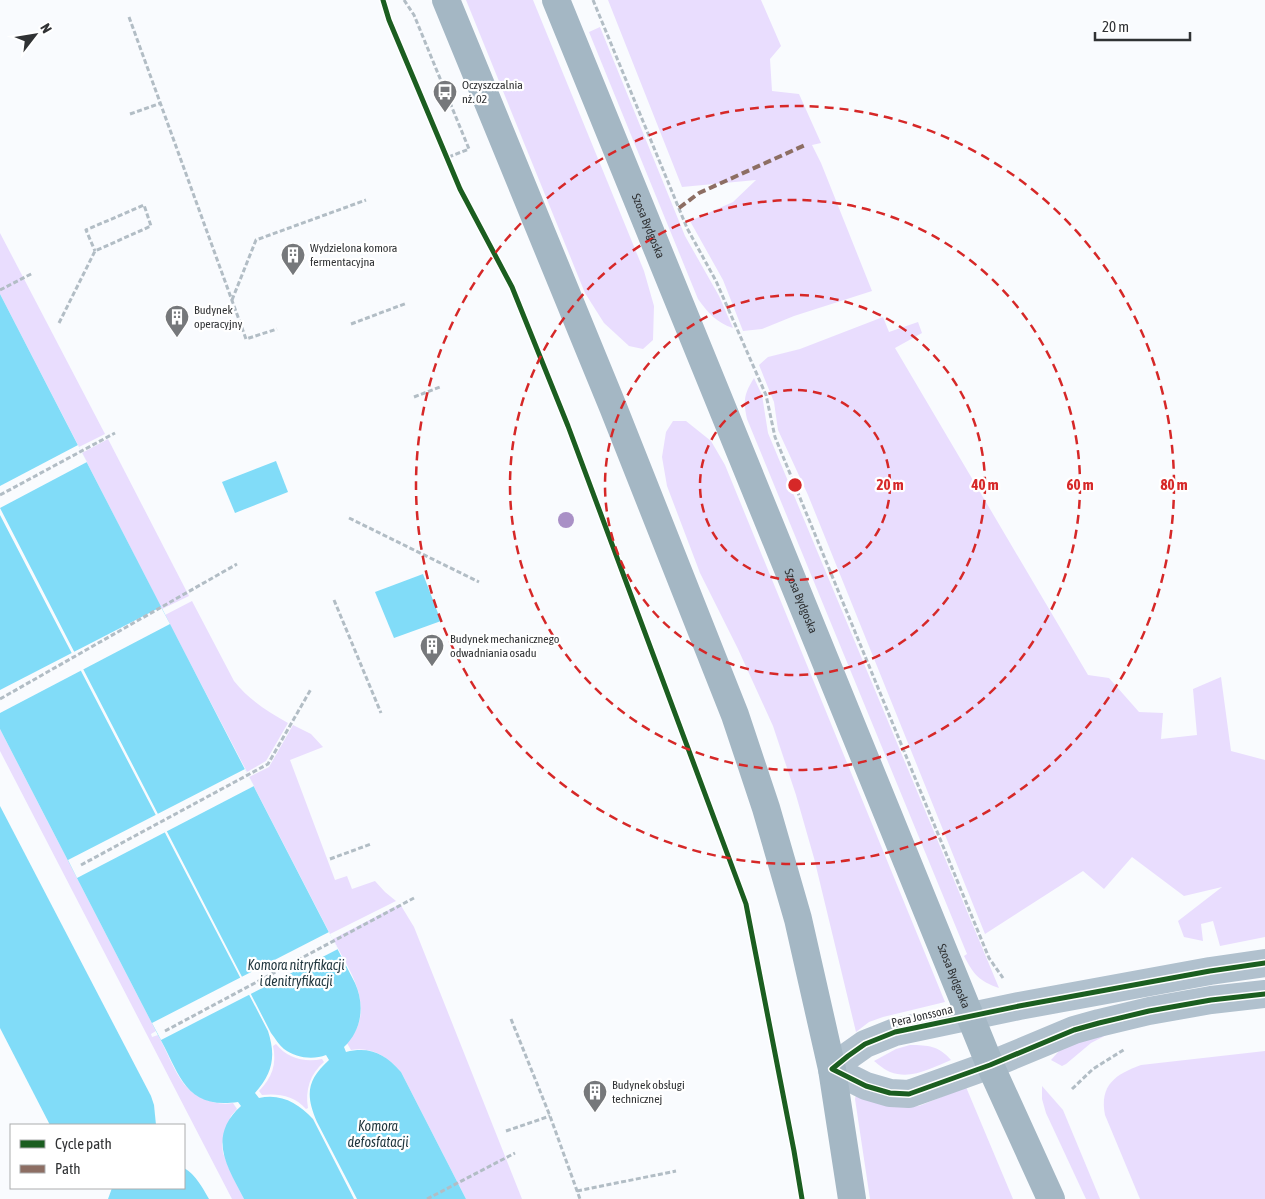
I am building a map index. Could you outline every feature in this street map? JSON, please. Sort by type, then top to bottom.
[{"type":"main road","points":[[446,0],[613,408],[735,715],[766,808],[798,919],[832,1069],[852,1199]]},
{"type":"main road","name":"Szosa Bydgoska","points":[[556,0],[990,1065],[1051,1199]]},
{"type":"street","name":"Pera Jonssona","points":[[832,1069],[864,1044],[895,1032],[970,1015],[1210,971],[1265,963]]},
{"type":"street","points":[[832,1069],[866,1086],[890,1093],[909,1094],[990,1065],[1074,1030],[1099,1022],[1202,1002],[1265,994]]},
{"type":"path","points":[[404,0],[414,15],[469,149],[446,158]]},
{"type":"path","points":[[593,0],[688,228],[716,281],[766,395],[775,437],[989,958],[1006,982]]},
{"type":"path","points":[[129,17],[246,339],[277,329]]},
{"type":"path","points":[[130,114],[161,103]]},
{"type":"path","points":[[232,300],[256,240],[366,200]]},
{"type":"path","points":[[59,324],[95,251],[151,226],[144,205],[86,230],[95,251]]},
{"type":"path","points":[[0,290],[33,273]]},
{"type":"path","points":[[351,324],[407,303]]},
{"type":"path","points":[[414,397],[440,387]]},
{"type":"path","points":[[0,495],[115,433]]},
{"type":"path","points":[[348,518],[479,582]]},
{"type":"path","points":[[0,699],[237,564]]},
{"type":"path","points":[[334,600],[381,713]]},
{"type":"path","points":[[81,865],[268,764],[311,689]]},
{"type":"path","points":[[330,859],[371,844]]},
{"type":"path","points":[[165,1031],[414,898]]},
{"type":"path","points":[[512,1019],[580,1199]]},
{"type":"path","points":[[1072,1089],[1093,1069],[1129,1047]]},
{"type":"path","points":[[506,1131],[550,1116]]},
{"type":"path","points":[[427,1199],[515,1153]]},
{"type":"path","points":[[577,1192],[676,1172]]},
{"type":"shaded area","points":[[466,0],[533,0],[644,271],[654,306],[653,340],[643,349],[629,346],[604,323],[585,293]]},
{"type":"shaded area","points":[[608,0],[761,0],[781,46],[770,59],[772,91],[799,94],[821,143],[812,145],[872,291],[794,316],[762,329],[743,331],[723,280],[690,221],[733,202],[756,180],[682,187]]},
{"type":"shaded area","points":[[600,27],[685,236],[719,296],[733,328],[713,317],[698,299],[589,32]]},
{"type":"shaded area","points":[[0,233],[105,434],[79,447],[0,294]]},
{"type":"shaded area","points":[[883,317],[889,332],[918,322],[922,333],[895,348],[1088,675],[1109,678],[1139,712],[1163,713],[1161,739],[1197,735],[1193,689],[1221,677],[1231,751],[1265,760],[1265,937],[1220,946],[1213,921],[1201,924],[1203,941],[1184,937],[1178,921],[1222,887],[1184,896],[1132,857],[1104,889],[1083,871],[985,934],[808,495],[778,430],[774,402],[759,365],[768,357],[800,349]]},
{"type":"shaded area","points":[[754,378],[762,395],[768,433],[999,988],[986,983],[978,976],[964,956],[967,954],[747,419],[745,398]]},
{"type":"shaded area","points":[[673,421],[686,421],[711,441],[725,465],[945,1002],[883,1017],[869,1022],[856,1032],[814,858],[773,726],[738,649],[700,573],[667,486],[662,457],[666,432]]},
{"type":"shaded area","points":[[108,439],[189,596],[162,609],[82,453]]},
{"type":"shaded area","points":[[192,601],[234,681],[259,705],[288,723],[266,761],[247,772],[165,615]]},
{"type":"shaded area","points":[[293,725],[311,734],[323,747],[290,760],[335,880],[347,876],[352,889],[375,881],[396,901],[330,934],[249,777],[269,767]]},
{"type":"shaded area","points":[[0,729],[156,1031],[151,1034],[152,1037],[158,1035],[177,1073],[189,1089],[200,1097],[212,1102],[233,1103],[237,1109],[231,1116],[222,1144],[223,1153],[230,1171],[244,1199],[232,1199],[0,751]]},
{"type":"shaded area","points":[[400,904],[414,927],[522,1199],[466,1199],[401,1072],[385,1057],[372,1051],[351,1050],[347,1043],[356,1030],[360,1017],[361,1003],[353,977],[333,939]]},
{"type":"shaded area","points":[[1122,1027],[1091,1043],[1062,1066],[1051,1060],[1068,1044]]},
{"type":"shaded area","points":[[276,1044],[291,1056],[303,1060],[322,1059],[324,1062],[312,1077],[307,1095],[308,1108],[306,1109],[291,1098],[280,1095],[262,1095],[259,1091],[270,1076],[274,1065],[273,1046]]},
{"type":"shaded area","points":[[910,1045],[933,1047],[947,1055],[951,1060],[921,1072],[906,1075],[890,1072],[874,1061],[896,1049]]},
{"type":"shaded area","points":[[1265,1051],[1265,1199],[1140,1199],[1105,1115],[1105,1096],[1111,1082],[1124,1072],[1141,1065]]},
{"type":"shaded area","points":[[1042,1086],[1063,1110],[1100,1199],[1086,1199],[1046,1113],[1042,1099]]},
{"type":"shaded area","points":[[966,1087],[1013,1199],[870,1199],[855,1099],[857,1091],[906,1107],[919,1106]]},
{"type":"water","name":"Komora nitryfikacji i denitryfikacji","points":[[0,294],[355,983],[360,1000],[360,1017],[355,1033],[344,1047],[346,1052],[362,1050],[377,1053],[389,1060],[401,1072],[466,1199],[357,1199],[317,1122],[311,1103],[310,1088],[312,1081],[329,1060],[326,1055],[310,1058],[289,1052],[282,1047],[271,1033],[0,508]]},
{"type":"water","points":[[276,461],[288,492],[235,513],[222,482]]},
{"type":"water","name":"Komora nitryfikacji i denitryfikacji","points":[[0,515],[268,1031],[272,1048],[271,1064],[266,1078],[255,1093],[259,1098],[275,1097],[289,1101],[301,1108],[313,1119],[354,1199],[244,1199],[223,1152],[225,1129],[241,1106],[238,1102],[220,1103],[206,1100],[195,1094],[186,1086],[172,1063],[0,729]]},
{"type":"water","points":[[423,574],[441,621],[394,638],[375,592]]},
{"type":"water","points":[[0,806],[151,1096],[156,1124],[49,1124],[0,1028]]},
{"type":"water","points":[[185,1169],[195,1178],[209,1199],[108,1199],[112,1189],[185,1189]]},
{"type":"pier","points":[[78,445],[87,462],[0,508],[0,486]]},
{"type":"pier","points":[[161,607],[170,624],[0,713],[0,690]]},
{"type":"pier","points":[[245,769],[254,786],[77,878],[68,860]]},
{"type":"pier","points":[[329,932],[338,949],[161,1040],[152,1023]]},
{"type":"marked path","points":[[679,208],[699,193],[805,145]]},
{"type":"cycle path","points":[[383,0],[389,20],[460,189],[512,287],[568,426],[746,904],[802,1199]]},
{"type":"cycle path","points":[[1265,963],[1210,971],[1019,1006],[895,1032],[865,1044],[832,1069],[866,1086],[890,1093],[909,1094],[990,1065],[1074,1030],[1149,1011],[1211,1000],[1265,994]]},
{"type":"place","name":"Oczyszczalnia nż. 02","points":[[445,113]]},
{"type":"place","name":"Wydzielona komora fermentacyjna","points":[[293,276]]},
{"type":"place","name":"Budynek operacyjny","points":[[177,338]]},
{"type":"place","name":"Budynek mechanicznego odwadniania osadu","points":[[432,667]]},
{"type":"place","name":"Budynek obsługi technicznej","points":[[595,1113]]},
{"type":"water label","name":"Komora defosfatacji","points":[[378,1134]]}]
